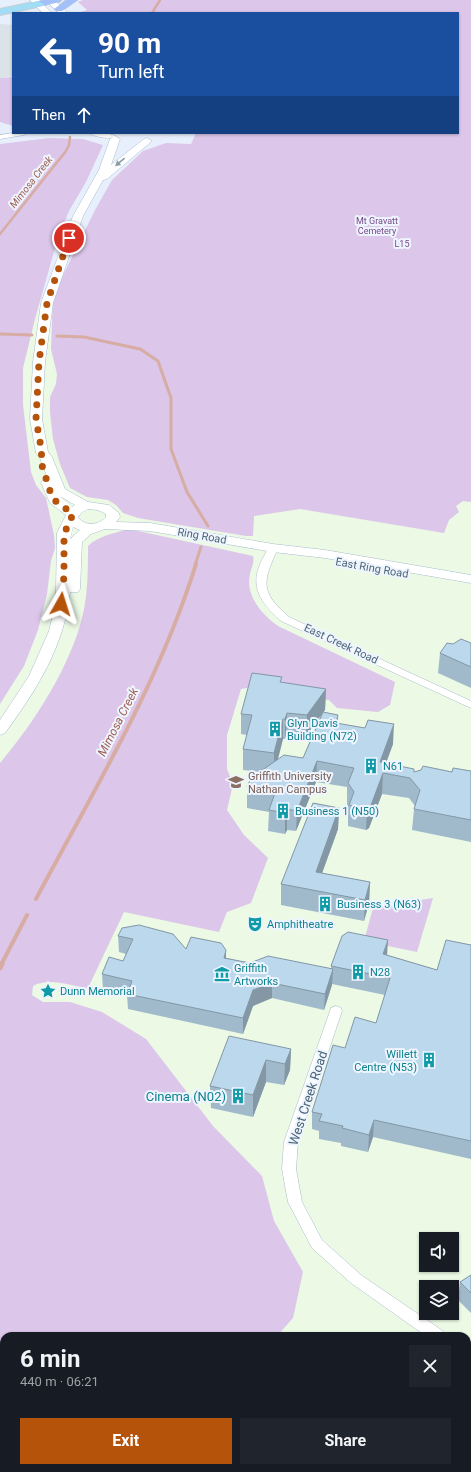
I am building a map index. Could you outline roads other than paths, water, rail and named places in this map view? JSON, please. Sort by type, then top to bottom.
[{"type":"highway","points":[[0,10],[32,10],[47,4]]},
{"type":"highway","points":[[0,10],[47,4]]},
{"type":"main road","points":[[47,4],[73,0]]},
{"type":"street","points":[[1,137],[18,134]]},
{"type":"street","points":[[96,185],[124,159],[151,138],[127,143],[113,136],[100,134]]},
{"type":"street","points":[[86,506],[60,491],[46,457],[42,453],[36,419],[39,362],[47,303],[78,216],[104,170],[113,136]]},
{"type":"street","name":"Ring Road","points":[[42,453],[40,459],[52,496],[73,516],[74,522],[78,525],[150,527],[273,548],[298,550]]},
{"type":"street","points":[[0,730],[18,707],[38,671],[60,614],[64,576],[64,534],[68,523],[73,516],[80,508],[86,506],[100,506],[110,510],[113,513],[150,527]]},
{"type":"street","points":[[0,742],[23,711],[46,672],[64,629],[72,593],[75,566],[73,548],[75,541],[80,535],[112,520],[113,513]]},
{"type":"street","name":"East Ring Road","points":[[273,548],[328,560],[471,585]]},
{"type":"street","name":"East Creek Road","points":[[273,548],[260,577],[261,589],[273,609],[285,619],[471,705]]},
{"type":"street","name":"East Ring Road","points":[[298,550],[471,579]]},
{"type":"street","name":"West Creek Road","points":[[336,1011],[291,1142],[289,1169],[295,1202],[317,1244],[356,1279],[432,1332]]},
{"type":"waterway","name":"Mimosa Creek","points":[[153,12],[160,0]]},
{"type":"waterway","name":"Mimosa Creek","points":[[0,234],[66,151],[69,145],[70,137]]},
{"type":"waterway","name":"Mimosa Creek","points":[[0,334],[32,335]]},
{"type":"waterway","name":"Mimosa Creek","points":[[57,336],[84,337],[140,349],[158,361],[171,398],[171,449],[187,492],[208,526]]},
{"type":"waterway","name":"Mimosa Creek","points":[[195,565],[201,547]]},
{"type":"waterway","name":"Mimosa Creek","points":[[36,899],[124,735],[144,694],[164,651],[196,564]]},
{"type":"waterway","name":"Mimosa Creek","points":[[1,965],[27,915]]},
{"type":"waterway","name":"Mimosa Creek","points":[[0,968],[2,964]]},
{"type":"place","name":"Glyn Davis Building (N72)","points":[[275,729]]},
{"type":"place","name":"N61","points":[[371,766]]},
{"type":"place","name":"Griffith University Nathan Campus","points":[[236,782]]},
{"type":"place","name":"Business 1 (N50)","points":[[283,811]]},
{"type":"place","name":"Business 3 (N63)","points":[[325,904]]},
{"type":"place","name":"Amphitheatre","points":[[255,924]]},
{"type":"place","name":"N28","points":[[358,972]]},
{"type":"place","name":"Griffith Artworks","points":[[222,974]]},
{"type":"place","name":"Dunn Memorial","points":[[48,991]]},
{"type":"place","name":"Willett Centre (N53)","points":[[429,1060]]},
{"type":"place","name":"Cinema (N02)","points":[[238,1096]]},
{"type":"park label","name":"Mt Gravatt Cemetery","points":[[377,226]]},
{"type":"park label","name":"L15","points":[[402,244]]}]
